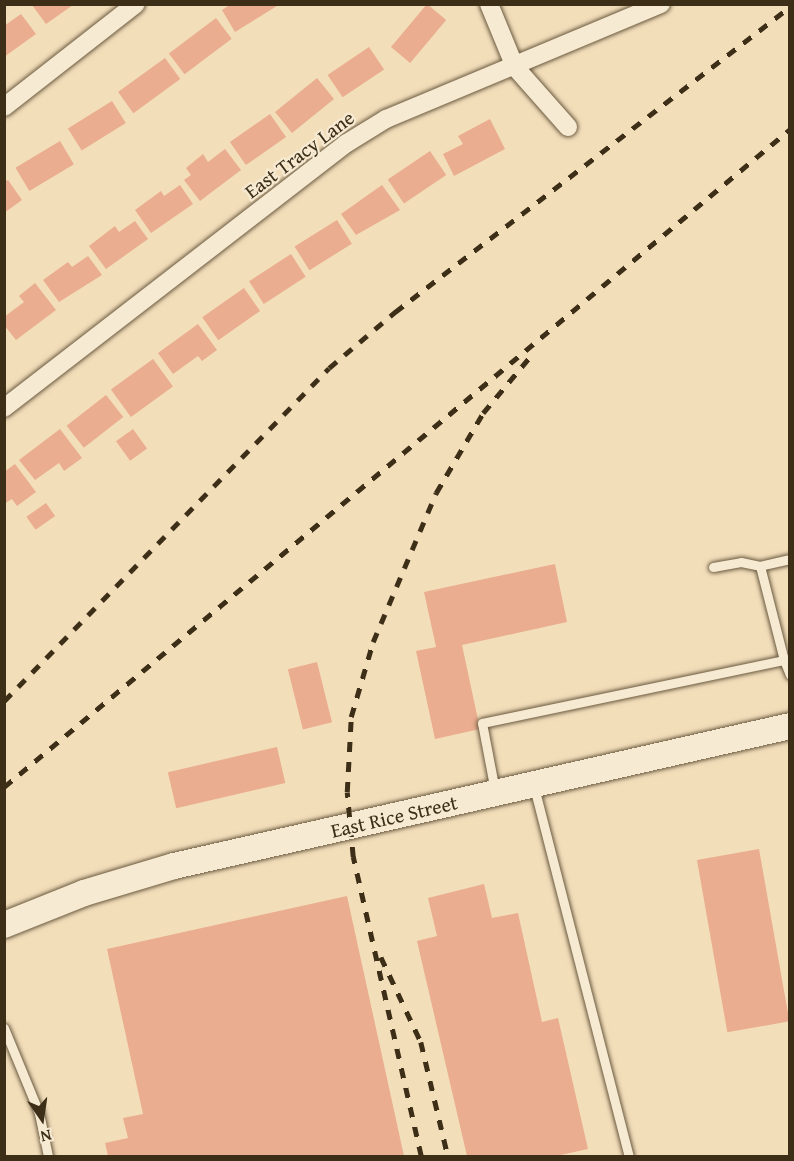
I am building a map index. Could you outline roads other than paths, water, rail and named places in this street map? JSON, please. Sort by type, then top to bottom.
[{"type":"main road","name":"East Rice Street","points":[[4,925],[129,878],[789,726]]},
{"type":"street","points":[[4,107],[136,4]]},
{"type":"street","points":[[489,4],[515,67],[568,128]]},
{"type":"street","name":"East Tracy Lane","points":[[4,408],[348,143],[386,119],[661,4]]},
{"type":"lane","points":[[713,567],[741,562],[760,566],[789,559]]},
{"type":"lane","points":[[760,566],[787,660],[789,675]]},
{"type":"lane","points":[[496,793],[482,723],[787,660]]},
{"type":"lane","points":[[533,784],[629,1156]]},
{"type":"lane","points":[[4,1028],[39,1113],[48,1156]]},
{"type":"railway","points":[[4,701],[329,368],[395,312],[790,7]]},
{"type":"railway","points":[[4,787],[790,129]]},
{"type":"railway","points":[[421,1156],[353,857],[347,792],[351,717],[373,642],[436,493],[483,413],[529,358]]},
{"type":"railway","points":[[381,957],[421,1042],[448,1156]]}]
